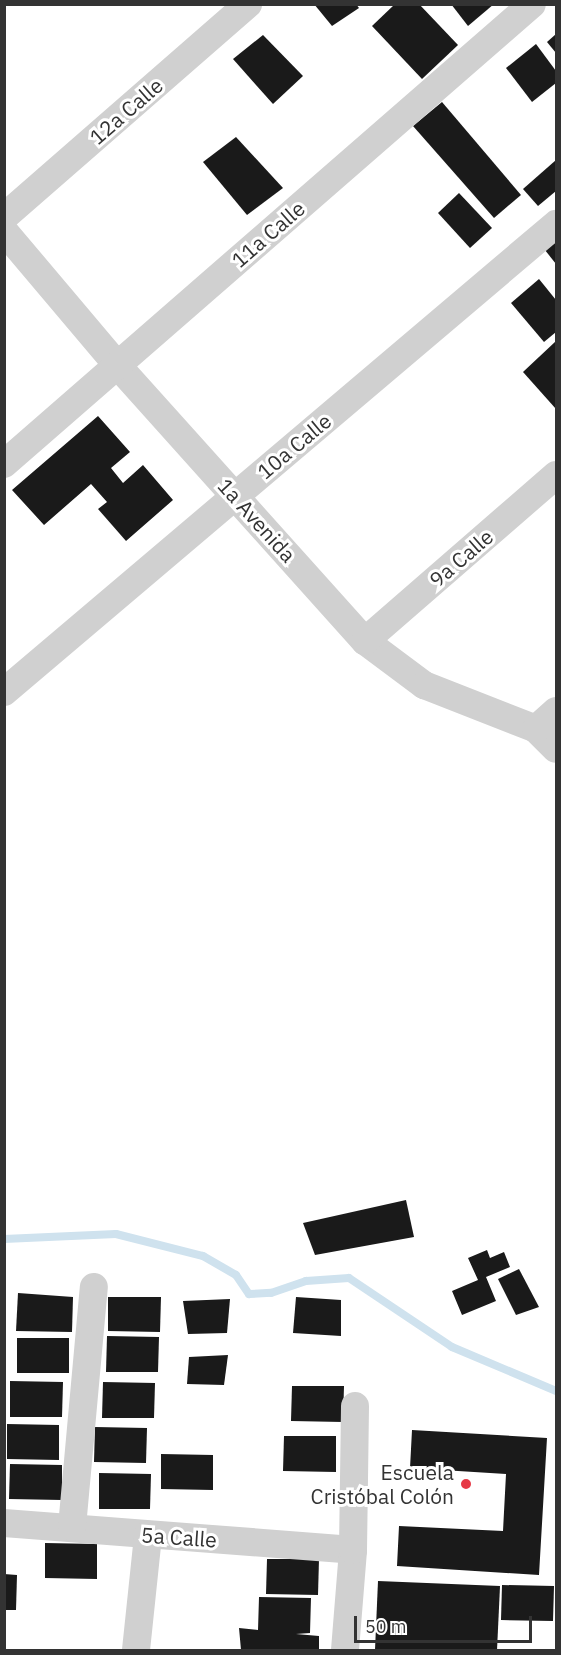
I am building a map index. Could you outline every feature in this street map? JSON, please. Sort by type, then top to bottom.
[{"type":"street","name":"12a Calle","points":[[4,217],[248,4]]},
{"type":"street","name":"11a Calle","points":[[4,464],[532,4]]},
{"type":"street","name":"10a Calle","points":[[4,692],[556,224]]},
{"type":"street","name":"1a Avenida","points":[[4,231],[118,366],[365,640],[424,685],[546,720],[556,749]]},
{"type":"street","name":"9a Calle","points":[[365,640],[556,475]]},
{"type":"street","points":[[72,1527],[94,1287]]},
{"type":"street","points":[[345,1650],[353,1550],[355,1406]]},
{"type":"street","name":"5a Calle","points":[[4,1523],[353,1550]]},
{"type":"street","points":[[136,1650],[148,1535]]},
{"type":"building","points":[[314,4],[356,4],[359,8],[332,26]]},
{"type":"building","points":[[395,4],[419,4],[458,45],[422,79],[372,26]]},
{"type":"building","points":[[451,4],[494,4],[468,26]]},
{"type":"building","points":[[556,34],[556,53],[547,42]]},
{"type":"building","points":[[263,35],[303,76],[273,104],[233,59]]},
{"type":"building","points":[[536,44],[556,71],[556,83],[532,102],[506,68]]},
{"type":"building","points":[[442,102],[521,195],[494,218],[413,126]]},
{"type":"building","points":[[236,137],[283,188],[247,215],[203,162]]},
{"type":"building","points":[[556,160],[556,191],[538,206],[523,189]]},
{"type":"building","points":[[459,193],[492,228],[470,248],[438,213]]},
{"type":"building","points":[[556,233],[556,264],[541,245]]},
{"type":"building","points":[[539,279],[556,300],[556,332],[544,342],[511,303]]},
{"type":"building","points":[[556,341],[556,409],[523,372]]},
{"type":"building","points":[[98,416],[130,452],[111,468],[123,483],[143,465],[173,500],[126,541],[98,509],[107,502],[91,484],[44,525],[12,490]]},
{"type":"building","points":[[406,1200],[414,1237],[315,1255],[303,1223]]},
{"type":"building","points":[[487,1250],[490,1258],[504,1252],[510,1267],[486,1277],[496,1301],[462,1315],[452,1291],[478,1280],[468,1258]]},
{"type":"building","points":[[519,1269],[539,1307],[516,1315],[498,1279]]},
{"type":"building","points":[[18,1293],[73,1297],[72,1332],[16,1331]]},
{"type":"building","points":[[108,1297],[161,1297],[160,1332],[108,1331]]},
{"type":"building","points":[[296,1297],[341,1300],[341,1336],[293,1333]]},
{"type":"building","points":[[230,1299],[227,1333],[188,1334],[183,1301]]},
{"type":"building","points":[[107,1336],[159,1337],[158,1372],[106,1372]]},
{"type":"building","points":[[17,1338],[69,1338],[69,1373],[17,1373]]},
{"type":"building","points":[[228,1355],[224,1385],[187,1384],[189,1357]]},
{"type":"building","points":[[10,1381],[63,1382],[62,1417],[10,1417]]},
{"type":"building","points":[[103,1382],[155,1383],[154,1418],[102,1418]]},
{"type":"building","points":[[292,1386],[344,1386],[343,1422],[291,1421]]},
{"type":"building","points":[[7,1424],[59,1425],[59,1460],[7,1459]]},
{"type":"building","points":[[95,1427],[147,1428],[146,1463],[94,1462]]},
{"type":"building","points":[[412,1430],[547,1438],[539,1575],[397,1566],[399,1526],[503,1531],[506,1474],[410,1468]]},
{"type":"building","points":[[284,1436],[336,1436],[336,1472],[283,1471]]},
{"type":"building","points":[[161,1454],[213,1455],[213,1490],[161,1489]]},
{"type":"building","points":[[10,1464],[62,1465],[62,1500],[9,1499]]},
{"type":"building","points":[[99,1473],[151,1474],[150,1509],[99,1509]]},
{"type":"building","points":[[45,1543],[97,1544],[97,1579],[45,1578]]},
{"type":"building","points":[[267,1559],[319,1559],[318,1595],[266,1594]]},
{"type":"building","points":[[4,1574],[17,1575],[16,1610],[4,1610]]},
{"type":"building","points":[[378,1581],[500,1586],[497,1650],[375,1650]]},
{"type":"building","points":[[502,1585],[554,1586],[553,1621],[501,1620]]},
{"type":"building","points":[[259,1597],[311,1598],[310,1633],[296,1634],[319,1636],[319,1650],[241,1650],[239,1628],[258,1630]]},
{"type":"waterway","points":[[4,1239],[116,1234],[203,1256],[236,1275],[249,1294],[271,1293],[306,1281],[349,1278],[452,1347],[556,1391]]},
{"type":"place","name":"Escuela Cristóbal Colón","points":[[466,1484]]}]
